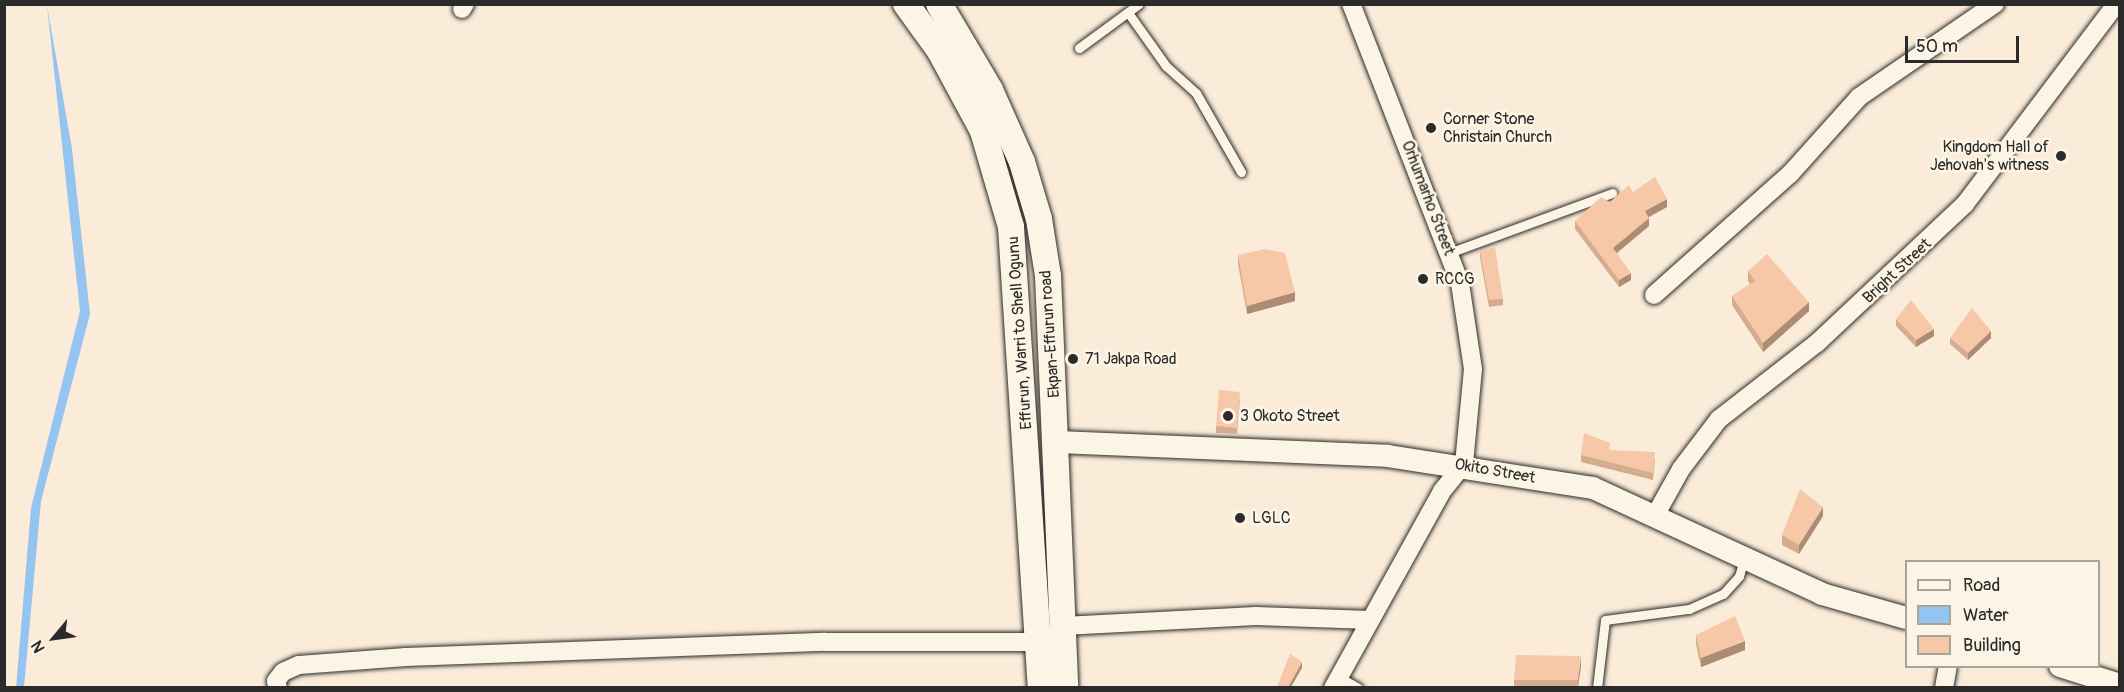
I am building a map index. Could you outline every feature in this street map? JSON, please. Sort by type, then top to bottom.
[{"type":"main road","name":"Effurun, Warri to Shell Ogunu","points":[[906,4],[940,51],[983,131],[1000,179],[1018,276],[1041,687]]},
{"type":"main road","name":"Ekpan-Effurun road","points":[[939,4],[990,90],[1022,162],[1048,276],[1057,442],[1065,687]]},
{"type":"main road","points":[[1018,276],[1048,276]]},
{"type":"street","name":"Orhumarho Street","points":[[1351,4],[1461,283],[1473,369],[1464,464]]},
{"type":"street","points":[[1654,295],[1790,174],[1859,97],[1995,4]]},
{"type":"street","name":"Bright Street","points":[[1656,514],[1719,419],[1817,343],[1965,204],[2116,4]]},
{"type":"street","name":"Okito Street","points":[[1057,442],[1464,464],[1593,488],[1656,514],[1744,560],[1822,594],[1905,618]]},
{"type":"street","points":[[1336,682],[1442,491],[1464,464]]},
{"type":"street","points":[[1063,626],[1256,616],[1370,620]]},
{"type":"street","points":[[278,687],[276,681],[283,672],[298,665],[406,657],[825,642],[1040,642]]},
{"type":"street","points":[[1944,687],[1948,668]]},
{"type":"street","points":[[2066,668],[2120,686]]},
{"type":"lane","points":[[1079,48],[1129,14],[1139,4]]},
{"type":"lane","points":[[1129,14],[1166,66],[1196,93],[1241,172]]},
{"type":"lane","points":[[1449,253],[1612,193]]},
{"type":"lane","points":[[1597,687],[1605,620],[1689,609],[1723,594],[1739,576],[1744,560]]},
{"type":"lane","points":[[1336,682],[1358,687]]},
{"type":"water","points":[[47,5],[72,149],[90,314],[41,501],[24,687],[16,688],[31,508],[80,311]]},
{"type":"building","points":[[1655,177],[1667,199],[1645,211],[1649,218],[1613,248],[1631,273],[1619,280],[1575,221],[1601,197],[1610,202],[1629,185],[1633,192]]},
{"type":"building","points":[[1495,247],[1503,299],[1489,300],[1480,251]]},
{"type":"building","points":[[1264,249],[1285,253],[1295,292],[1247,306],[1238,255]]},
{"type":"building","points":[[1767,254],[1809,302],[1763,343],[1732,296],[1755,281],[1748,271]]},
{"type":"building","points":[[1911,300],[1934,329],[1916,340],[1896,319]]},
{"type":"building","points":[[1972,308],[1991,331],[1968,353],[1950,338]]},
{"type":"building","name":"3 Okoto Street","points":[[1219,390],[1240,392],[1237,428],[1216,426]]},
{"type":"building","points":[[1584,433],[1610,443],[1609,450],[1655,452],[1653,473],[1581,455]]},
{"type":"building","points":[[1800,489],[1823,507],[1799,545],[1782,535]]},
{"type":"building","points":[[1735,616],[1745,641],[1701,658],[1696,635]]},
{"type":"building","points":[[1290,654],[1302,662],[1288,687],[1277,687]]},
{"type":"building","points":[[1516,655],[1581,656],[1578,680],[1514,680]]},
{"type":"place","name":"Corner Stone Christain Church","points":[[1431,128]]},
{"type":"place","name":"Kingdom Hall of Jehovah's witness","points":[[2061,156]]},
{"type":"place","name":"RCCG","points":[[1423,279]]},
{"type":"place","name":"71 Jakpa Road","points":[[1073,359]]},
{"type":"place","name":"3 Okoto Street","points":[[1228,416]]},
{"type":"place","name":"LGLC","points":[[1240,518]]}]
